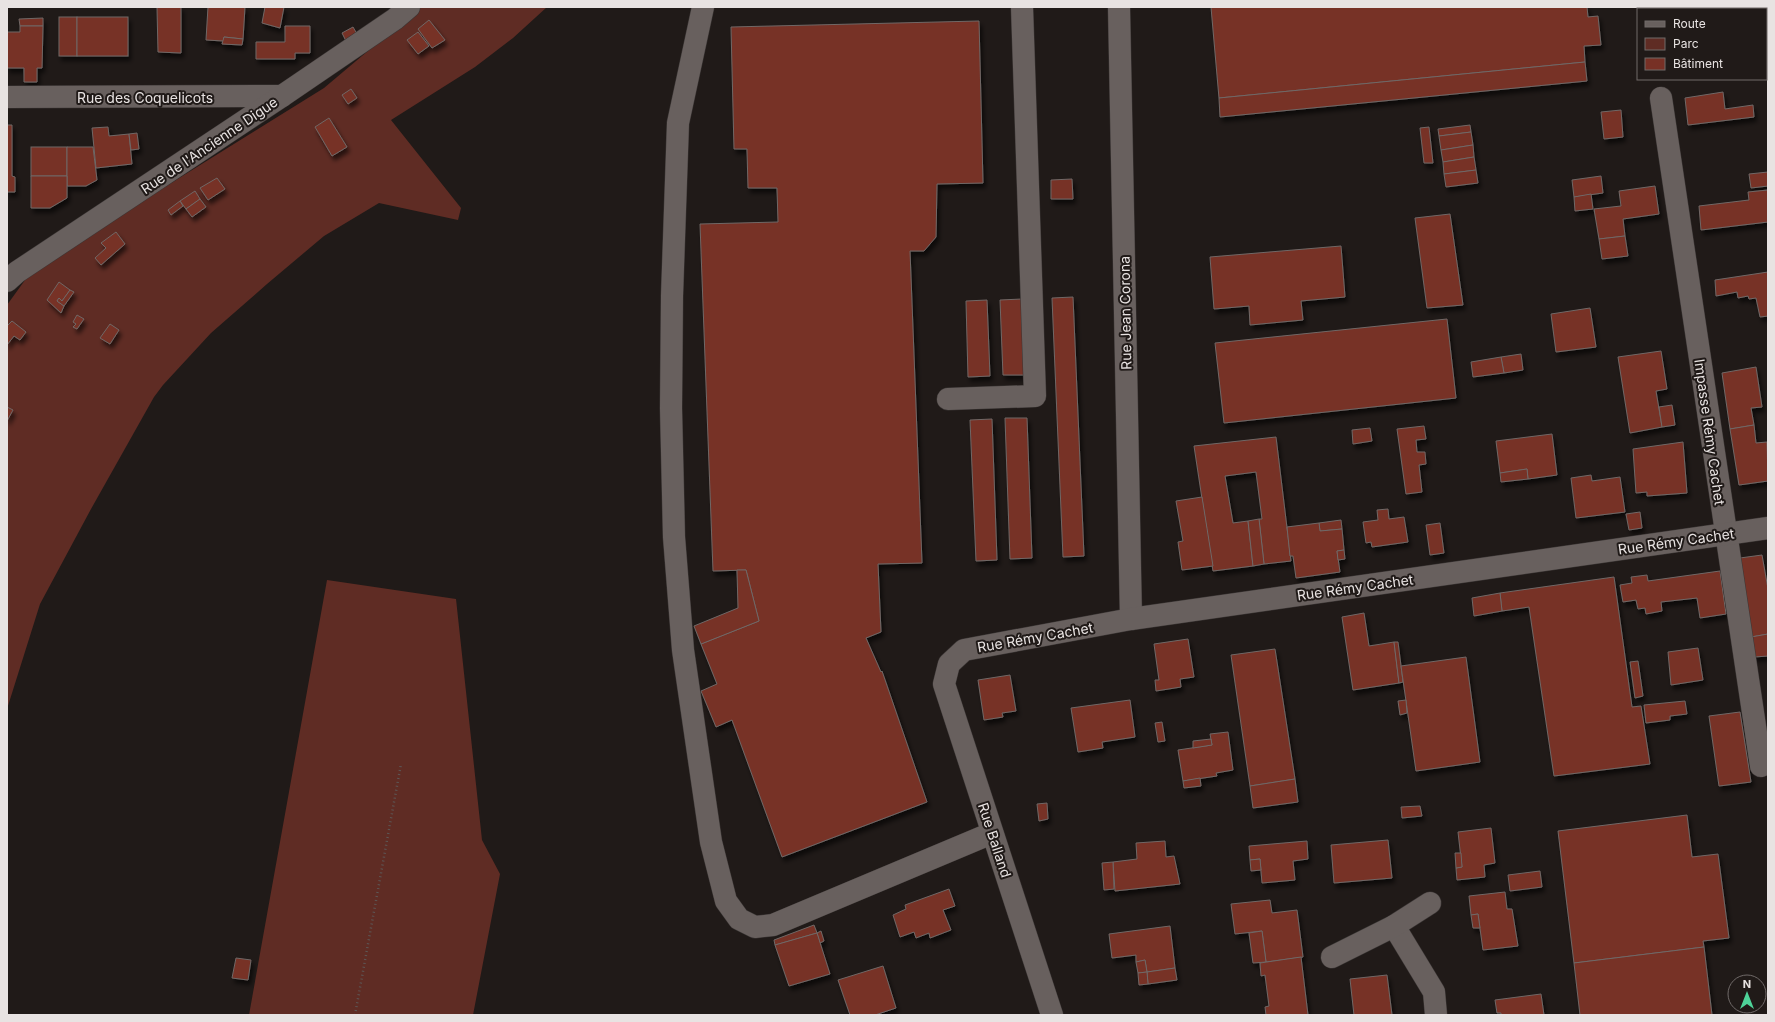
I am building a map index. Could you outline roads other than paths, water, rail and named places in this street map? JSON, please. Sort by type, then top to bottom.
[{"type":"street","name":"Rue de l'Ancienne Digue","points":[[7,281],[17,272],[395,19],[409,7]]},
{"type":"street","points":[[703,7],[678,123],[672,296],[674,537],[682,650],[711,842],[726,901],[739,919],[755,928],[774,925],[992,832]]},
{"type":"street","points":[[948,399],[1035,396],[1022,7]]},
{"type":"street","name":"Rue Jean Corona","points":[[1119,7],[1131,619]]},
{"type":"street","name":"Rue des Coquelicots","points":[[7,97],[282,96]]},
{"type":"street","name":"Impasse Rémy Cachet","points":[[1661,98],[1761,766]]},
{"type":"street","name":"Rue Rémy Cachet","points":[[949,664],[964,650],[1131,619],[1768,528]]},
{"type":"street","name":"Rue Balland","points":[[949,664],[944,684],[1052,1015]]},
{"type":"street","points":[[1332,957],[1394,926],[1430,903]]},
{"type":"street","points":[[1394,926],[1434,992],[1436,1015]]}]
